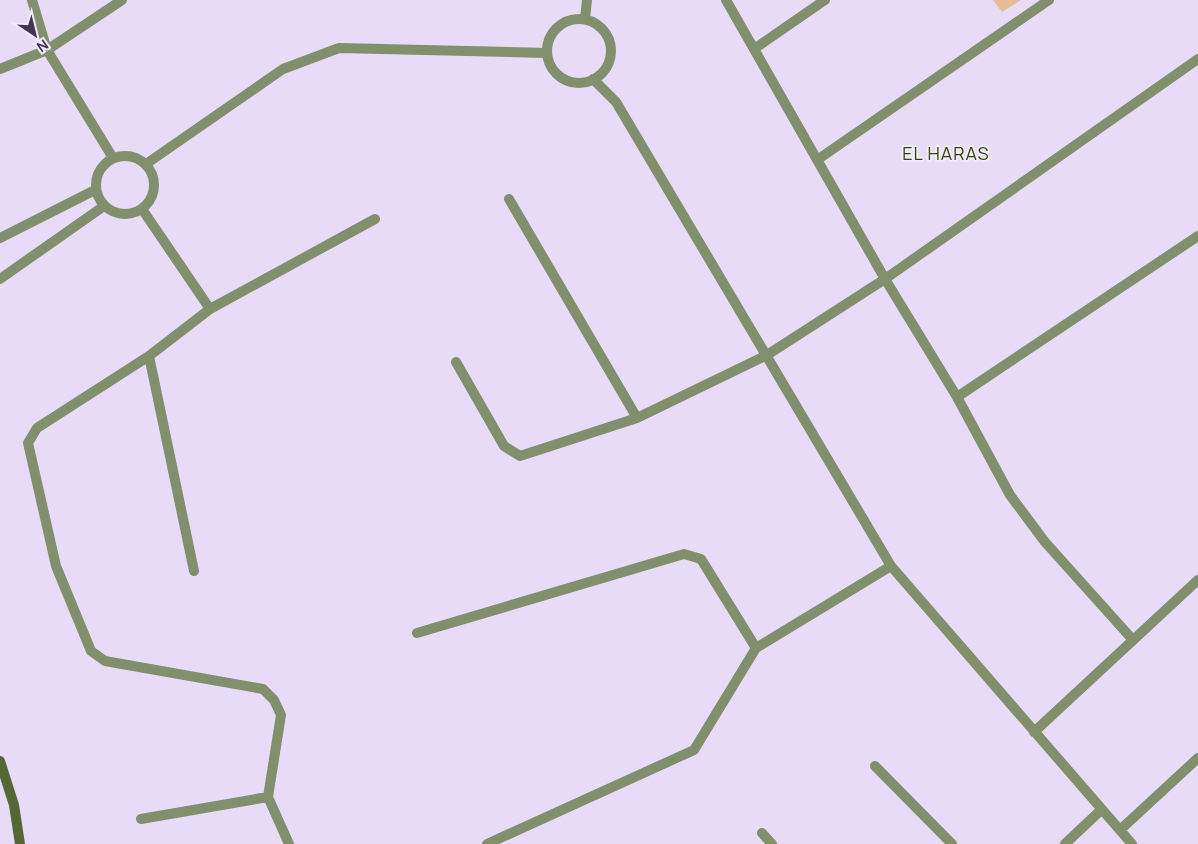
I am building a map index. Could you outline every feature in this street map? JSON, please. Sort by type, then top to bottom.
[{"type":"street","points":[[32,0],[47,50],[113,158]]},
{"type":"street","points":[[0,69],[47,50],[122,0]]},
{"type":"street","points":[[584,19],[586,0]]},
{"type":"street","points":[[726,0],[885,278],[957,398],[1010,495],[1045,542],[1133,640]]},
{"type":"street","points":[[754,49],[825,0]]},
{"type":"street","points":[[817,160],[1049,0]]},
{"type":"street","points":[[575,19],[584,19],[602,28],[608,36],[611,46],[608,66],[593,79],[573,82],[564,79],[550,64],[547,53],[551,35],[558,27],[575,19]]},
{"type":"street","points":[[146,164],[283,69],[339,48],[547,53]]},
{"type":"street","points":[[456,362],[504,446],[520,456],[637,418],[767,355],[885,278],[1198,59]]},
{"type":"street","points":[[593,79],[616,102],[891,566],[1132,844]]},
{"type":"street","points":[[130,156],[146,164],[152,172],[154,192],[142,209],[133,214],[122,214],[113,212],[104,206],[95,190],[99,171],[113,158],[130,156]]},
{"type":"street","points":[[0,238],[95,190]]},
{"type":"street","points":[[509,199],[637,418]]},
{"type":"street","points":[[0,279],[104,206]]},
{"type":"street","points":[[142,209],[210,308]]},
{"type":"street","points":[[289,844],[268,797],[281,715],[274,700],[263,689],[105,661],[91,651],[56,566],[28,443],[37,428],[148,356],[210,308],[375,219]]},
{"type":"street","points":[[957,398],[1198,236]]},
{"type":"street","points":[[148,356],[194,571]]},
{"type":"street","points":[[417,633],[684,554],[701,559],[756,648]]},
{"type":"street","points":[[486,844],[694,750],[756,648],[891,566]]},
{"type":"street","points":[[1034,732],[1198,580]]},
{"type":"street","points":[[1120,830],[1198,758]]},
{"type":"street","points":[[0,761],[14,806],[20,844]]},
{"type":"street","points":[[875,766],[952,844]]},
{"type":"street","points":[[141,819],[268,797]]},
{"type":"street","points":[[1065,844],[1101,810]]},
{"type":"street","points":[[762,834],[772,844]]},
{"type":"shaded area","points":[[993,0],[1021,0],[1002,12]]},
{"type":"district","name":"EL HARAS","points":[[946,154]]}]
